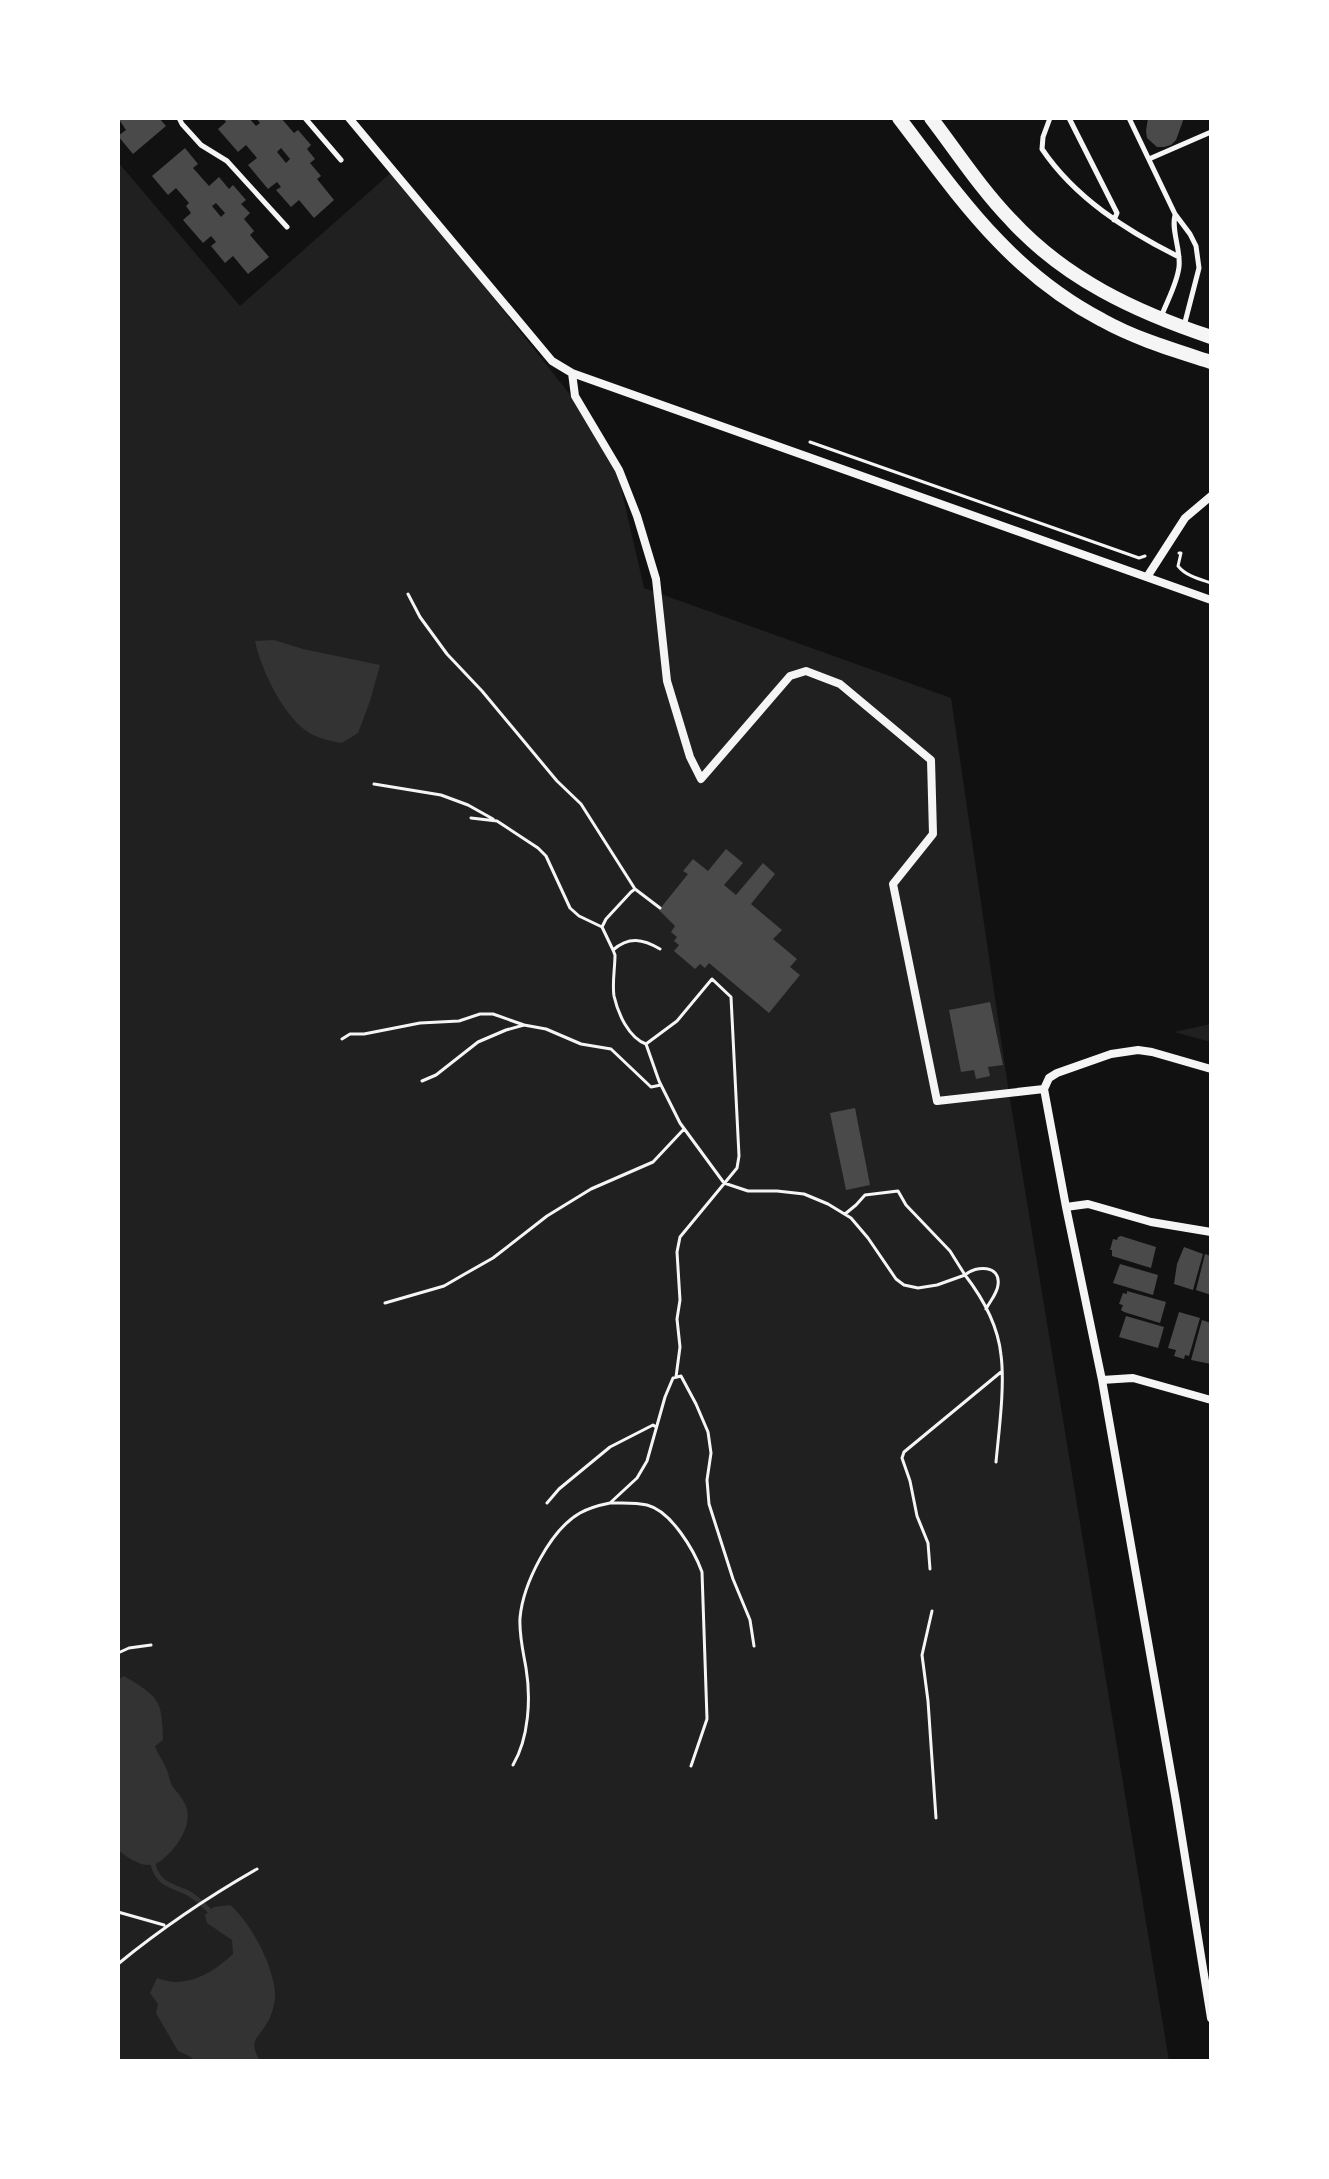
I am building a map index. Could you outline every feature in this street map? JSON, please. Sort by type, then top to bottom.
[{"type":"street","points":[[349,118],[552,361],[572,373],[1211,600]]},
{"type":"street","points":[[899,118],[990,234],[1046,285],[1103,321],[1211,362]]},
{"type":"street","points":[[931,118],[1011,221],[1042,250],[1095,289],[1160,319],[1211,337]]},
{"type":"street","points":[[572,373],[575,396],[619,470],[637,516],[656,579],[667,681],[690,757],[701,779],[790,676],[806,671],[840,684],[931,760],[933,834],[893,884],[937,1101],[1045,1086]]},
{"type":"street","points":[[1147,577],[1185,518],[1211,496]]},
{"type":"street","points":[[1211,1069],[1152,1052],[1125,1051],[1057,1073],[1049,1078],[1045,1086],[1066,1207],[1102,1380],[1211,2018]]},
{"type":"street","points":[[1066,1207],[1088,1204],[1159,1223],[1211,1232]]},
{"type":"street","points":[[1102,1380],[1133,1378],[1211,1400]]},
{"type":"lane","points":[[179,118],[201,145],[227,161],[287,227]]},
{"type":"lane","points":[[305,118],[341,160]]},
{"type":"lane","points":[[1050,118],[1042,149],[1072,184],[1114,220],[1179,257]]},
{"type":"lane","points":[[1069,118],[1117,213],[1114,220]]},
{"type":"lane","points":[[1129,118],[1199,257],[1196,284],[1184,328]]},
{"type":"lane","points":[[1149,159],[1211,132]]},
{"type":"lane","points":[[1160,319],[1176,279],[1179,257],[1173,222],[1175,214]]},
{"type":"path","points":[[806,441],[1139,558],[1146,556],[1156,545],[1166,547],[1181,553],[1178,566],[1186,574],[1211,583]]},
{"type":"path","points":[[408,594],[420,617],[447,654],[557,781],[581,804],[635,889],[660,908]]},
{"type":"path","points":[[374,784],[441,795],[468,805],[538,848],[546,856],[570,908],[602,927],[615,955],[614,996],[625,1024],[637,1041],[646,1044]]},
{"type":"path","points":[[471,818],[497,821]]},
{"type":"path","points":[[602,927],[635,889]]},
{"type":"path","points":[[613,950],[631,940],[646,941],[660,949]]},
{"type":"path","points":[[646,1044],[677,1021],[712,979],[731,997],[739,1156],[737,1168],[680,1237],[677,1252],[680,1347],[676,1377]]},
{"type":"path","points":[[342,1039],[350,1034],[493,1014],[546,1029],[581,1044],[611,1049],[651,1087],[661,1085]]},
{"type":"path","points":[[422,1081],[436,1075],[478,1042],[524,1025]]},
{"type":"path","points":[[646,1044],[661,1085],[684,1129],[724,1183],[748,1191],[804,1194],[844,1214],[868,1238],[896,1279],[904,1285],[918,1288],[937,1285],[978,1267],[989,1268],[996,1273],[999,1281],[986,1309]]},
{"type":"path","points":[[385,1303],[444,1286],[483,1264],[547,1216],[591,1189],[653,1162],[684,1129]]},
{"type":"path","points":[[844,1214],[865,1195],[898,1191],[906,1205],[950,1251],[986,1309],[993,1321],[1001,1355],[996,1462]]},
{"type":"path","points":[[930,1569],[928,1543],[917,1516],[902,1458],[904,1452],[1001,1372]]},
{"type":"path","points":[[610,1503],[637,1478],[647,1461],[665,1397],[673,1378],[681,1376],[708,1432],[711,1453],[707,1480],[709,1504],[750,1620],[754,1646]]},
{"type":"path","points":[[547,1503],[559,1489],[610,1447],[653,1425],[656,1427]]},
{"type":"path","points":[[513,1765],[524,1739],[526,1717],[527,1683],[520,1620],[524,1597],[540,1559],[554,1537],[580,1513],[598,1505],[628,1502],[651,1505],[666,1516],[696,1556],[702,1572],[707,1719],[691,1766]]},
{"type":"path","points":[[932,1611],[922,1655],[936,1818]]},
{"type":"path","points":[[118,1653],[151,1645]]},
{"type":"path","points":[[118,1964],[208,1897],[257,1869]]},
{"type":"path","points":[[118,1912],[166,1926]]},
{"type":"shaded area","points":[[118,162],[240,306],[393,171],[575,401],[618,475],[644,588],[951,698],[1008,1087],[1169,2061],[118,2061]]},
{"type":"shaded area","points":[[274,640],[380,665],[358,733],[342,743],[314,735],[296,722],[274,690],[255,641]]},
{"type":"shaded area","points":[[1211,1024],[1211,1042],[1174,1032]]},
{"type":"shaded area","points":[[124,1676],[156,1700],[163,1740],[155,1746],[172,1786],[188,1813],[178,1843],[162,1860],[151,1865],[134,1861],[118,1850],[118,1680]]},
{"type":"shaded area","points":[[230,1905],[246,1923],[261,1948],[275,1988],[274,2005],[254,2044],[260,2061],[196,2061],[178,2051],[156,2013],[158,2004],[150,1993],[157,1978],[174,1982],[192,1980],[214,1969],[233,1954],[232,1940],[207,1923],[205,1915],[214,1907]]},
{"type":"building","points":[[118,118],[159,118],[166,126],[133,154],[118,136],[126,130]]},
{"type":"building","points":[[223,118],[249,118],[256,126],[260,123],[256,118],[281,118],[294,133],[298,130],[311,145],[307,149],[315,159],[310,163],[321,176],[317,179],[334,200],[314,218],[299,200],[291,207],[276,190],[281,187],[277,182],[268,189],[248,165],[257,158],[246,145],[238,152],[218,129],[226,122]],"holes":[[[281,148],[290,159],[286,163],[277,152]]]},
{"type":"building","points":[[1148,118],[1184,118],[1176,140],[1171,145],[1157,147],[1147,138]]},
{"type":"building","points":[[185,148],[198,164],[193,168],[209,186],[219,177],[229,189],[233,185],[246,200],[241,204],[250,213],[244,219],[254,231],[250,235],[269,257],[248,274],[233,256],[225,263],[211,246],[216,242],[211,236],[203,243],[183,220],[191,213],[186,206],[189,203],[176,188],[168,195],[152,176]],"holes":[[[216,203],[225,213],[221,217],[212,206]]]},
{"type":"building","points":[[726,849],[743,863],[724,885],[736,895],[763,863],[775,874],[751,904],[782,930],[773,939],[797,959],[790,967],[800,975],[769,1013],[709,963],[705,968],[700,964],[695,969],[674,951],[679,945],[674,941],[677,937],[671,932],[675,926],[659,910],[688,874],[683,871],[693,859],[708,871]]},
{"type":"building","points":[[990,1002],[1003,1065],[988,1067],[990,1076],[976,1079],[974,1070],[961,1072],[949,1010]]},
{"type":"building","points":[[855,1108],[870,1185],[846,1190],[830,1113]]},
{"type":"building","points":[[1121,1236],[1156,1247],[1151,1268],[1112,1256],[1113,1239]]},
{"type":"building","points":[[1184,1247],[1203,1254],[1193,1290],[1174,1284]]},
{"type":"building","points":[[1205,1254],[1211,1256],[1211,1295],[1196,1290]]},
{"type":"building","points":[[1120,1264],[1158,1275],[1153,1295],[1113,1283]]},
{"type":"building","points":[[1127,1291],[1166,1302],[1160,1323],[1121,1310],[1123,1305],[1119,1304]]},
{"type":"building","points":[[1179,1312],[1200,1318],[1189,1356],[1185,1355],[1184,1359],[1174,1356],[1176,1350],[1168,1348]]},
{"type":"building","points":[[1126,1316],[1164,1327],[1158,1348],[1119,1337]]},
{"type":"building","points":[[1202,1320],[1211,1323],[1211,1364],[1191,1360]]},
{"type":"waterway","points":[[153,1864],[162,1880],[191,1895],[210,1911]]}]
